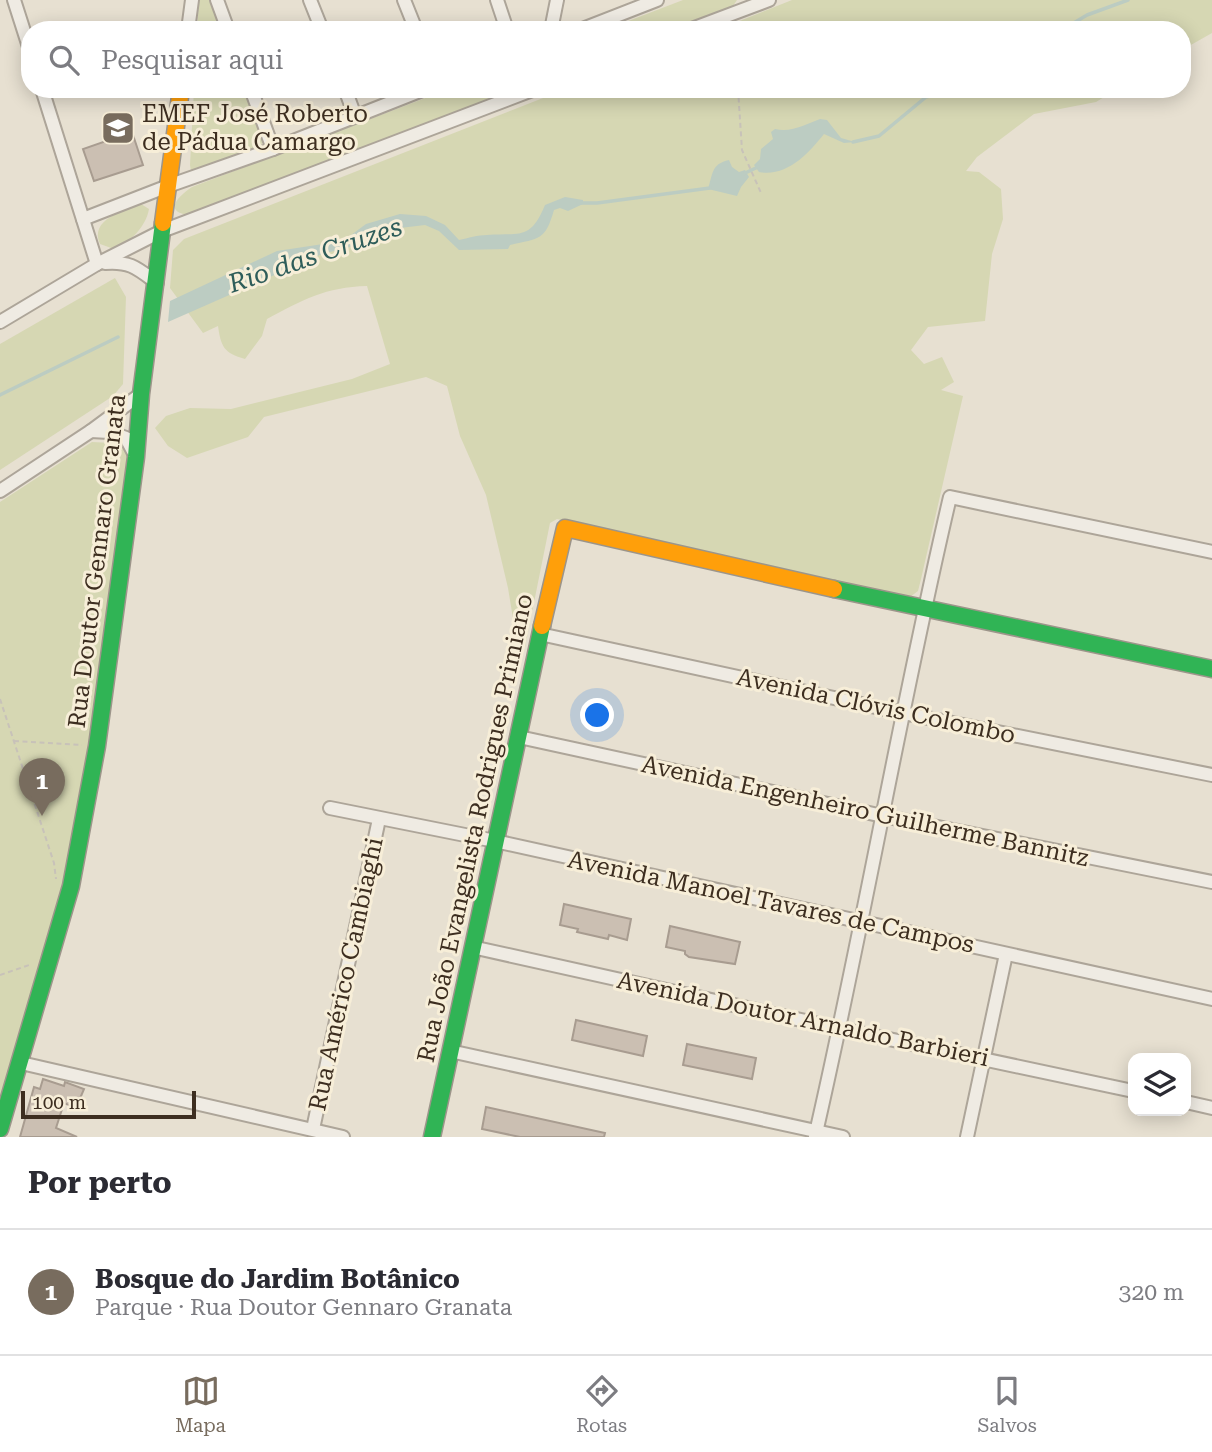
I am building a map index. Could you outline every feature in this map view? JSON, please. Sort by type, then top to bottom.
[{"type":"street","points":[[14,0],[21,22]]},
{"type":"street","points":[[189,21],[192,0]]},
{"type":"street","points":[[217,0],[225,21]]},
{"type":"street","points":[[310,0],[318,21]]},
{"type":"street","points":[[404,0],[412,21]]},
{"type":"street","points":[[497,0],[505,21]]},
{"type":"street","points":[[553,21],[557,0]]},
{"type":"street","points":[[708,21],[741,5],[769,0]]},
{"type":"street","points":[[602,21],[651,1]]},
{"type":"street","points":[[45,98],[97,264]]},
{"type":"street","points":[[156,288],[180,98]]},
{"type":"street","points":[[254,98],[274,149]]},
{"type":"street","points":[[348,98],[355,116]]},
{"type":"street","points":[[83,219],[274,149],[402,98]]},
{"type":"street","points":[[0,322],[97,264],[162,231],[511,98]]},
{"type":"street","points":[[97,264],[122,261],[133,265],[156,288]]},
{"type":"street","name":"Rua Doutor Gennaro Granata","points":[[0,1129],[71,886],[97,746],[156,288]]},
{"type":"street","points":[[0,491],[91,431],[141,394]]},
{"type":"street","points":[[91,431],[109,432],[126,438],[136,457]]},
{"type":"street","points":[[815,1134],[883,816],[923,609],[950,497],[1212,552]]},
{"type":"street","name":"Rua João Evangelista Rodrigues Primiano","points":[[432,1137],[565,528],[923,609]]},
{"type":"street","points":[[923,609],[1212,669]]},
{"type":"street","name":"Avenida Clóvis Colombo","points":[[540,634],[903,713],[1212,775]]},
{"type":"street","name":"Avenida Engenheiro Guilherme Bannitz","points":[[519,737],[883,816],[1212,882]]},
{"type":"street","name":"Avenida Manoel Tavares de Campos","points":[[330,808],[495,841],[1212,999]]},
{"type":"street","name":"Rua Américo Cambiaghi","points":[[313,1129],[379,819]]},
{"type":"street","name":"Avenida Doutor Arnaldo Barbieri","points":[[472,947],[1128,1090]]},
{"type":"street","points":[[967,1137],[1006,954]]},
{"type":"street","points":[[450,1051],[815,1134],[843,1137]]},
{"type":"street","points":[[21,1063],[343,1137]]},
{"type":"street","points":[[1191,1103],[1212,1108]]},
{"type":"path","points":[[739,98],[742,150],[761,193]]},
{"type":"path","points":[[0,699],[54,863],[57,884]]},
{"type":"path","points":[[13,741],[97,746]]},
{"type":"path","points":[[0,975],[35,963]]},
{"type":"green space","points":[[199,0],[211,0],[219,21],[198,21]]},
{"type":"green space","points":[[683,0],[737,0],[731,9],[700,21],[628,21]]},
{"type":"green space","points":[[792,0],[1212,0],[1212,33],[1191,45],[1191,21],[740,21]]},
{"type":"green space","points":[[194,98],[248,98],[263,139],[261,147],[197,172],[191,171]]},
{"type":"green space","points":[[425,98],[496,98],[188,215],[180,213],[176,210],[176,202],[192,187]]},
{"type":"green space","points":[[543,98],[1102,98],[1096,102],[1034,114],[977,157],[966,171],[979,172],[1001,189],[1003,219],[992,254],[985,321],[928,327],[911,350],[924,364],[942,357],[954,382],[941,390],[963,396],[918,591],[910,597],[557,519],[550,523],[525,647],[518,649],[508,588],[486,495],[460,436],[447,386],[426,377],[264,417],[248,437],[187,458],[168,446],[155,428],[166,416],[190,408],[231,409],[352,379],[390,364],[367,286],[327,292],[292,306],[267,319],[262,336],[245,359],[232,354],[222,344],[218,326],[203,333],[170,288],[173,250],[184,239]]},
{"type":"green space","points":[[141,204],[149,209],[145,222],[136,233],[114,249],[100,244],[99,228],[104,222]]},
{"type":"green space","points":[[115,278],[126,297],[123,384],[113,396],[0,470],[0,344]]},
{"type":"green space","points":[[92,442],[112,443],[128,449],[73,868],[0,1120],[0,502]]},
{"type":"water","points":[[820,119],[827,120],[841,138],[855,142],[844,143],[824,134],[804,156],[788,167],[769,173],[759,172],[754,165],[760,159],[761,149],[773,139],[771,132],[775,129],[793,129]]},
{"type":"water","points":[[729,160],[732,167],[739,172],[745,170],[749,177],[737,196],[708,189],[716,167]]},
{"type":"water","points":[[565,197],[583,200],[583,204],[568,211],[560,208],[554,210],[544,233],[528,241],[510,245],[508,249],[459,250],[439,231],[425,225],[375,231],[374,236],[354,246],[322,254],[168,322],[170,301],[277,251],[343,241],[366,224],[400,214],[426,216],[445,225],[459,240],[480,235],[522,233],[534,225],[545,205]]},
{"type":"building","points":[[132,132],[143,165],[94,181],[83,149]]},
{"type":"building","points":[[564,904],[631,919],[627,940],[609,935],[608,939],[560,925]]},
{"type":"building","points":[[670,926],[740,942],[735,964],[689,957],[685,951],[666,947]]},
{"type":"building","points":[[576,1020],[647,1036],[643,1056],[572,1040]]},
{"type":"building","points":[[687,1044],[756,1058],[752,1079],[683,1065]]},
{"type":"building","points":[[43,1079],[64,1086],[65,1082],[84,1089],[76,1108],[64,1103],[56,1128],[77,1137],[20,1137],[34,1087],[40,1089]]},
{"type":"building","points":[[486,1107],[605,1133],[604,1137],[520,1137],[482,1129]]},
{"type":"waterway","name":"Rio das Cruzes","points":[[1077,21],[1128,0]]},
{"type":"waterway","name":"Rio das Cruzes","points":[[853,142],[879,136],[925,98]]},
{"type":"waterway","name":"Rio das Cruzes","points":[[743,174],[758,167]]},
{"type":"waterway","name":"Rio das Cruzes","points":[[578,203],[597,203],[710,188]]},
{"type":"waterway","name":"Rio das Cruzes","points":[[0,395],[118,337]]},
{"type":"traffic: fast","points":[[0,1129],[71,886],[97,746],[136,457],[141,394],[163,223]]},
{"type":"traffic: fast","points":[[834,589],[1212,669]]},
{"type":"traffic: fast","points":[[432,1137],[542,626]]},
{"type":"traffic: slow","points":[[163,223],[180,98]]},
{"type":"traffic: slow","points":[[542,626],[565,528],[834,589]]},
{"type":"place","name":"EMEF José Roberto de Pádua Camargo","points":[[118,128]]},
{"type":"place","name":"Bosque do Jardim Botânico","points":[[42,816]]}]
